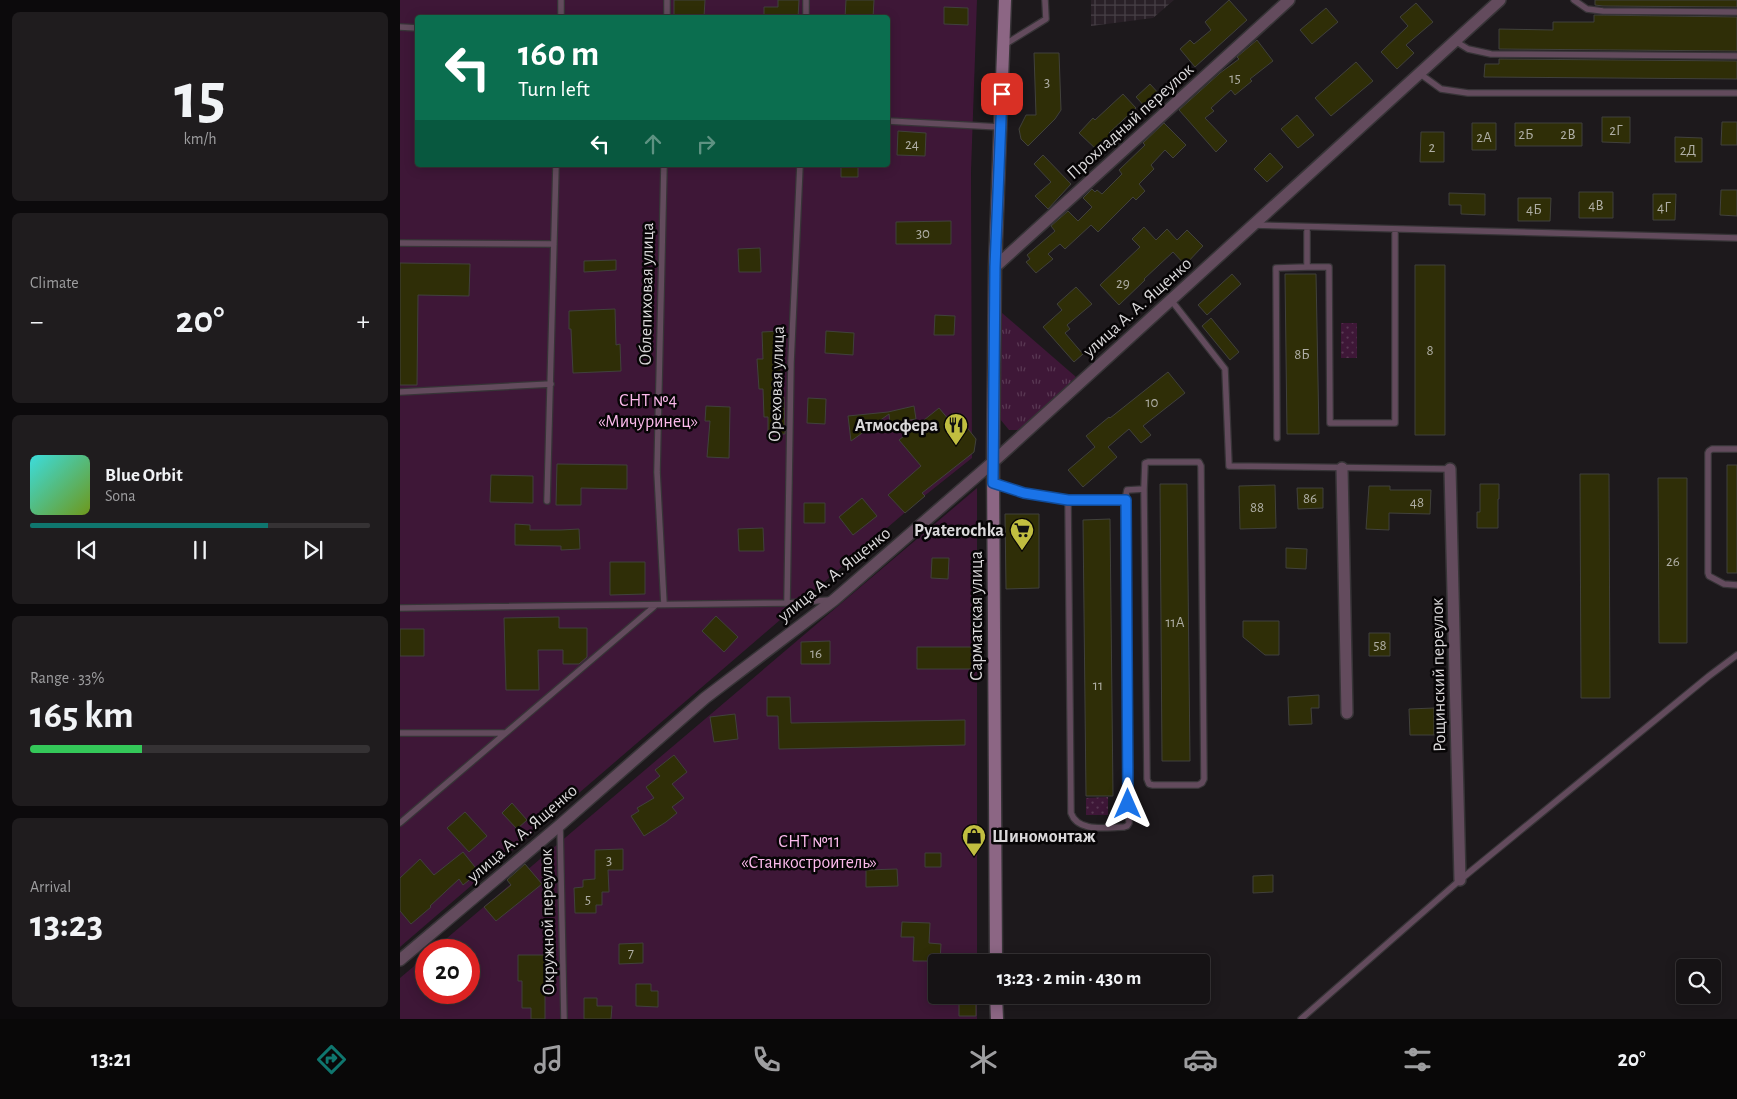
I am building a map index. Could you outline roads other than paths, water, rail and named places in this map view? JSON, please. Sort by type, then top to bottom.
[{"type":"main road","name":"Сарматская улица","points":[[996,954],[993,462],[995,267],[1005,0]]},
{"type":"main road","points":[[996,1004],[996,1019]]},
{"type":"street","name":"Прохладный переулок","points":[[995,267],[1289,0]]},
{"type":"street","name":"улица А. А. Ященко","points":[[400,960],[704,698],[834,600],[993,462],[1500,0]]},
{"type":"street","points":[[1342,468],[1347,713]]},
{"type":"street","name":"Рощинский переулок","points":[[1450,469],[1460,880]]},
{"type":"lane","points":[[561,0],[561,15]]},
{"type":"lane","points":[[667,0],[667,15]]},
{"type":"lane","points":[[806,0],[806,15]]},
{"type":"lane","points":[[1004,44],[1046,19],[1044,0]]},
{"type":"lane","points":[[1574,0],[1587,9],[1603,11],[1737,12]]},
{"type":"lane","points":[[400,27],[415,28]]},
{"type":"lane","points":[[1455,41],[1468,49],[1491,54],[1737,56]]},
{"type":"lane","points":[[1419,73],[1440,89],[1468,93],[1737,93]]},
{"type":"lane","points":[[890,121],[1000,126]]},
{"type":"lane","points":[[548,501],[556,167]]},
{"type":"lane","name":"Облепиховая улица","points":[[664,167],[657,472],[664,604]]},
{"type":"lane","name":"Ореховая улица","points":[[787,603],[791,362],[800,167]]},
{"type":"lane","points":[[1253,225],[1737,238]]},
{"type":"lane","points":[[1306,227],[1307,268]]},
{"type":"lane","points":[[1277,438],[1276,268],[1329,268],[1330,423],[1395,423],[1395,230]]},
{"type":"lane","points":[[400,243],[554,244]]},
{"type":"lane","points":[[1171,300],[1226,369],[1229,466],[1450,469]]},
{"type":"lane","points":[[400,392],[550,384]]},
{"type":"lane","points":[[1737,450],[1709,450],[1708,453],[1708,573],[1720,583],[1737,585]]},
{"type":"lane","points":[[1199,462],[1204,779],[1198,785],[1153,785],[1149,784],[1147,779],[1144,489],[1145,463],[1199,462]]},
{"type":"lane","points":[[993,483],[1024,493],[1068,500],[1126,500]]},
{"type":"lane","points":[[1068,500],[1072,813],[1073,817],[1085,826],[1093,828],[1124,827],[1129,823],[1126,490],[1144,489]]},
{"type":"lane","points":[[400,608],[787,603],[834,600]]},
{"type":"lane","points":[[400,823],[656,605]]},
{"type":"lane","points":[[1301,1019],[1460,880],[1737,654]]},
{"type":"lane","points":[[400,733],[506,733]]},
{"type":"lane","name":"Окружной переулок","points":[[560,824],[564,1019]]},
{"type":"place","name":"Атмосфера","points":[[956,446]]},
{"type":"place","name":"Pyaterochka","points":[[1022,551]]},
{"type":"place","name":"Шиномонтаж","points":[[974,857]]},
{"type":"park label","name":"СНТ №4 «Мичуринец»","points":[[648,410]]},
{"type":"park label","name":"СНТ №11 «Станкостроитель»","points":[[809,851]]}]
